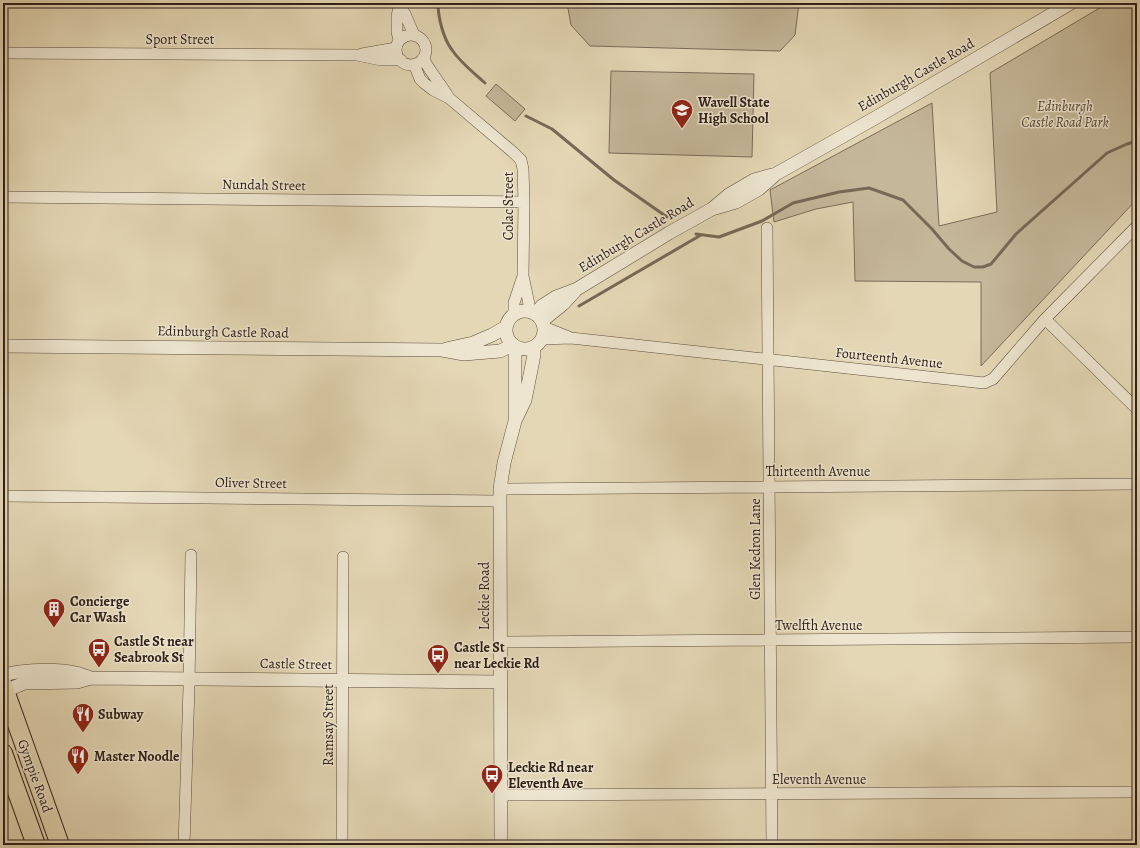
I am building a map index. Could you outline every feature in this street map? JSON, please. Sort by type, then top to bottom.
[{"type":"highway","name":"Gympie Road","points":[[4,686],[60,845]]},
{"type":"highway","name":"Gympie Road","points":[[3,753],[36,845]]},
{"type":"street","name":"Edinburgh Castle Road","points":[[538,327],[542,306],[556,297],[577,289],[669,233],[712,209],[730,194],[754,180],[776,174],[1071,3]]},
{"type":"street","points":[[400,5],[414,35],[422,40],[424,44],[425,54],[419,61],[405,63],[398,57],[397,16],[400,5]]},
{"type":"street","points":[[398,44],[406,36],[414,35]]},
{"type":"street","name":"Sport Street","points":[[357,55],[398,44]]},
{"type":"street","name":"Sport Street","points":[[3,53],[357,55],[381,60],[401,60]]},
{"type":"street","name":"Colac Street","points":[[419,61],[440,84],[449,98],[518,157],[524,169],[522,276],[514,303],[514,315]]},
{"type":"street","name":"Nundah Street","points":[[3,197],[524,202]]},
{"type":"street","name":"Fourteenth Avenue","points":[[538,327],[571,338],[984,383],[994,379],[1045,319],[1137,226]]},
{"type":"street","name":"Glen Kedron Lane","points":[[768,228],[772,845]]},
{"type":"street","name":"Colac Street","points":[[522,276],[529,304],[538,327]]},
{"type":"street","points":[[524,311],[538,327],[528,349],[522,349],[514,346],[507,336],[506,327],[510,318],[524,311]]},
{"type":"street","points":[[1045,319],[1137,410]]},
{"type":"street","name":"Edinburgh Castle Road","points":[[442,350],[473,343],[506,327]]},
{"type":"street","name":"Leckie Road","points":[[501,845],[500,495],[504,463],[515,421],[525,400],[538,327]]},
{"type":"street","name":"Edinburgh Castle Road","points":[[3,346],[442,350],[464,354],[500,351],[514,346]]},
{"type":"street","name":"Leckie Road","points":[[514,346],[515,421]]},
{"type":"street","name":"Thirteenth Avenue","points":[[500,495],[770,486],[1137,484]]},
{"type":"street","name":"Oliver Street","points":[[3,496],[500,495]]},
{"type":"street","points":[[184,845],[191,555]]},
{"type":"street","name":"Ramsay Street","points":[[342,845],[343,557]]},
{"type":"street","name":"Twelfth Avenue","points":[[500,642],[1137,638]]},
{"type":"street","name":"Castle Street","points":[[4,686],[27,682],[77,682],[91,678],[500,682]]},
{"type":"street","name":"Eleventh Avenue","points":[[501,795],[772,795],[1137,792]]},
{"type":"green space","points":[[567,3],[799,3],[795,35],[780,51],[590,46],[571,25]]},
{"type":"green space","name":"Edinburgh Castle Road Park","points":[[1108,3],[1137,3],[1137,199],[981,366],[981,282],[855,281],[853,202],[816,209],[774,222],[770,190],[932,103],[939,226],[997,212],[990,73]]},
{"type":"green space","points":[[611,71],[754,74],[752,157],[609,153]]},
{"type":"green space","points":[[496,84],[525,109],[515,121],[486,96]]},
{"type":"waterway","points":[[438,3],[439,15],[446,40],[463,64],[485,83]]},
{"type":"waterway","points":[[526,116],[552,129],[614,180],[667,217]]},
{"type":"waterway","points":[[696,234],[719,237],[762,221],[793,203],[839,192],[869,188],[903,200],[962,261],[974,267],[983,267],[991,264],[1016,234],[1107,153],[1137,141]]},
{"type":"waterway","points":[[579,306],[701,235]]},
{"type":"place","name":"Wavell State High School","points":[[682,130]]},
{"type":"place","name":"Concierge Car Wash","points":[[54,628]]},
{"type":"place","name":"Castle St near Seabrook St","points":[[99,668]]},
{"type":"place","name":"Castle St near Leckie Rd","points":[[438,674]]},
{"type":"place","name":"Subway","points":[[83,734]]},
{"type":"place","name":"Master Noodle","points":[[78,776]]},
{"type":"place","name":"Leckie Rd near Eleventh Ave","points":[[492,794]]}]
